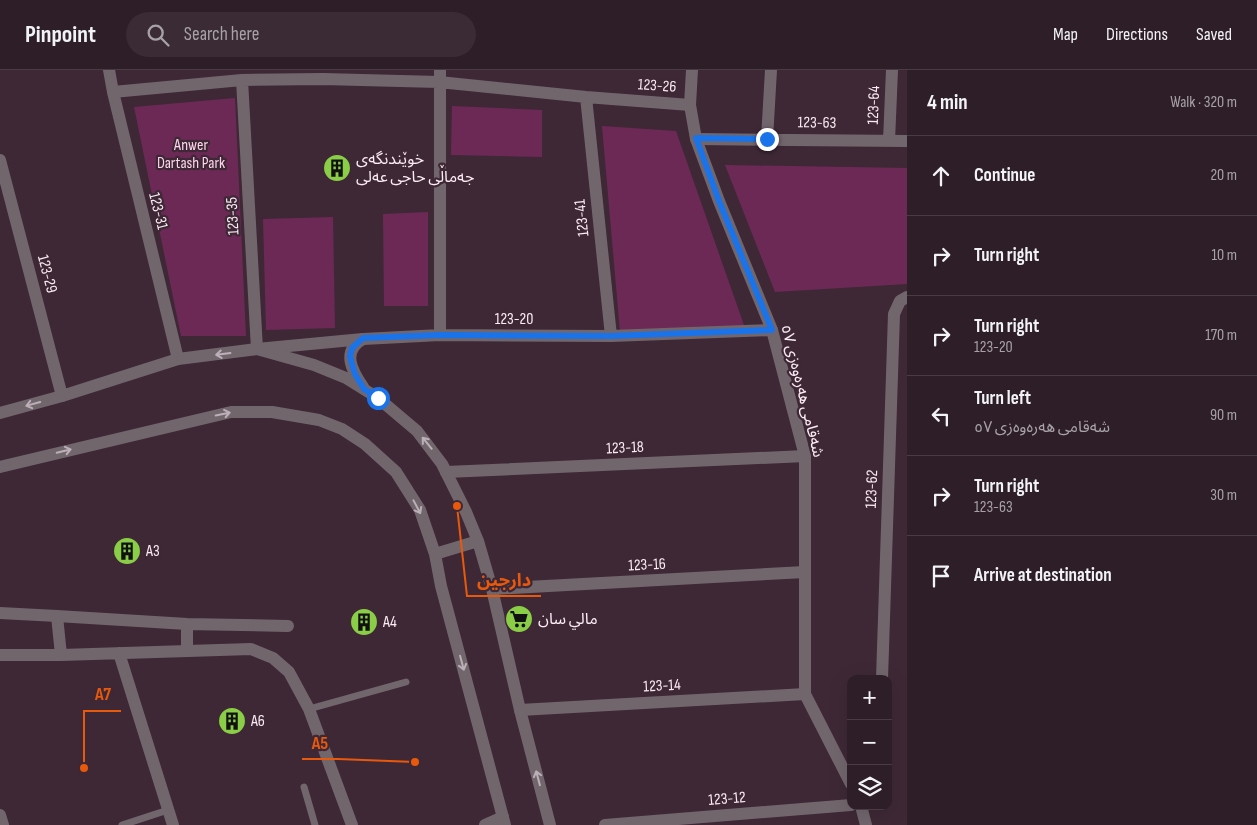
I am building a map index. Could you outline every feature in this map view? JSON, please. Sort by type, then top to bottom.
[{"type":"street","name":"123-31","points":[[109,70],[178,360]]},
{"type":"street","points":[[203,70],[203,84]]},
{"type":"street","name":"شەقامی هەرەوەزی ٥٧","points":[[692,70],[690,105],[696,138],[719,201],[772,330],[805,456],[805,694],[847,776]]},
{"type":"street","points":[[767,139],[771,70]]},
{"type":"street","name":"123-64","points":[[889,141],[892,70]]},
{"type":"street","name":"123-26","points":[[113,92],[242,80],[324,75],[440,76],[586,97],[690,105]]},
{"type":"street","points":[[440,76],[440,335]]},
{"type":"street","name":"123-35","points":[[242,80],[257,349]]},
{"type":"street","name":"123-41","points":[[586,97],[611,336]]},
{"type":"street","name":"123-63","points":[[696,138],[907,141]]},
{"type":"street","name":"123-29","points":[[0,160],[3,184],[62,396]]},
{"type":"street","name":"123-62","points":[[882,675],[894,314],[904,299]]},
{"type":"street","name":"123-20","points":[[0,413],[178,360],[257,349],[363,338],[440,335],[611,336],[772,330]]},
{"type":"street","points":[[363,338],[352,348],[350,356],[355,374],[364,389]]},
{"type":"street","points":[[257,349],[314,365],[346,378],[364,389],[392,409],[417,431],[446,472],[478,541],[492,589],[520,710],[550,825]]},
{"type":"street","points":[[0,467],[231,412],[294,414],[319,420],[342,429],[366,444],[396,472],[420,510],[435,554],[441,586],[504,821],[485,825]]},
{"type":"street","name":"123-18","points":[[446,472],[805,456]]},
{"type":"street","points":[[435,554],[478,541]]},
{"type":"street","name":"123-16","points":[[492,589],[805,572]]},
{"type":"street","points":[[0,613],[187,624],[288,626]]},
{"type":"street","points":[[57,616],[61,655]]},
{"type":"street","points":[[187,624],[187,650]]},
{"type":"street","points":[[0,655],[251,650],[273,658],[289,672],[309,709],[352,825]]},
{"type":"street","points":[[119,653],[173,825]]},
{"type":"street","name":"123-14","points":[[520,710],[805,694]]},
{"type":"street","name":"123-12","points":[[605,825],[692,822],[847,805]]},
{"type":"street","points":[[0,815],[3,825]]},
{"type":"street","points":[[863,815],[873,825]]},
{"type":"lane","points":[[309,709],[406,682]]},
{"type":"lane","points":[[304,786],[315,825]]},
{"type":"lane","points":[[122,825],[168,810]]},
{"type":"green space","name":"Anwer Dartash Park","points":[[235,98],[246,336],[181,336],[134,107]]},
{"type":"green space","points":[[452,106],[542,110],[542,157],[451,155]]},
{"type":"green space","points":[[602,126],[676,131],[745,328],[620,332]]},
{"type":"green space","points":[[725,165],[907,168],[907,284],[775,292]]},
{"type":"green space","points":[[428,212],[428,306],[384,306],[383,214]]},
{"type":"green space","points":[[333,217],[335,328],[266,330],[263,219]]},
{"type":"place","name":"خوێندنگەی جەماڵی حاجی عەلی","points":[[337,168]]},
{"type":"place","name":"دارجين","points":[[457,506]]},
{"type":"place","name":"A3","points":[[127,551]]},
{"type":"place","name":"مالي سان","points":[[519,619]]},
{"type":"place","name":"A4","points":[[364,622]]},
{"type":"place","name":"A6","points":[[232,721]]},
{"type":"place","name":"A5","points":[[415,762]]},
{"type":"place","name":"A7","points":[[84,768]]},
{"type":"route","points":[[378,398],[364,389],[355,374],[352,364],[350,356],[352,348],[363,338],[440,335],[611,336],[772,330],[719,201],[696,138],[767,139]]}]
